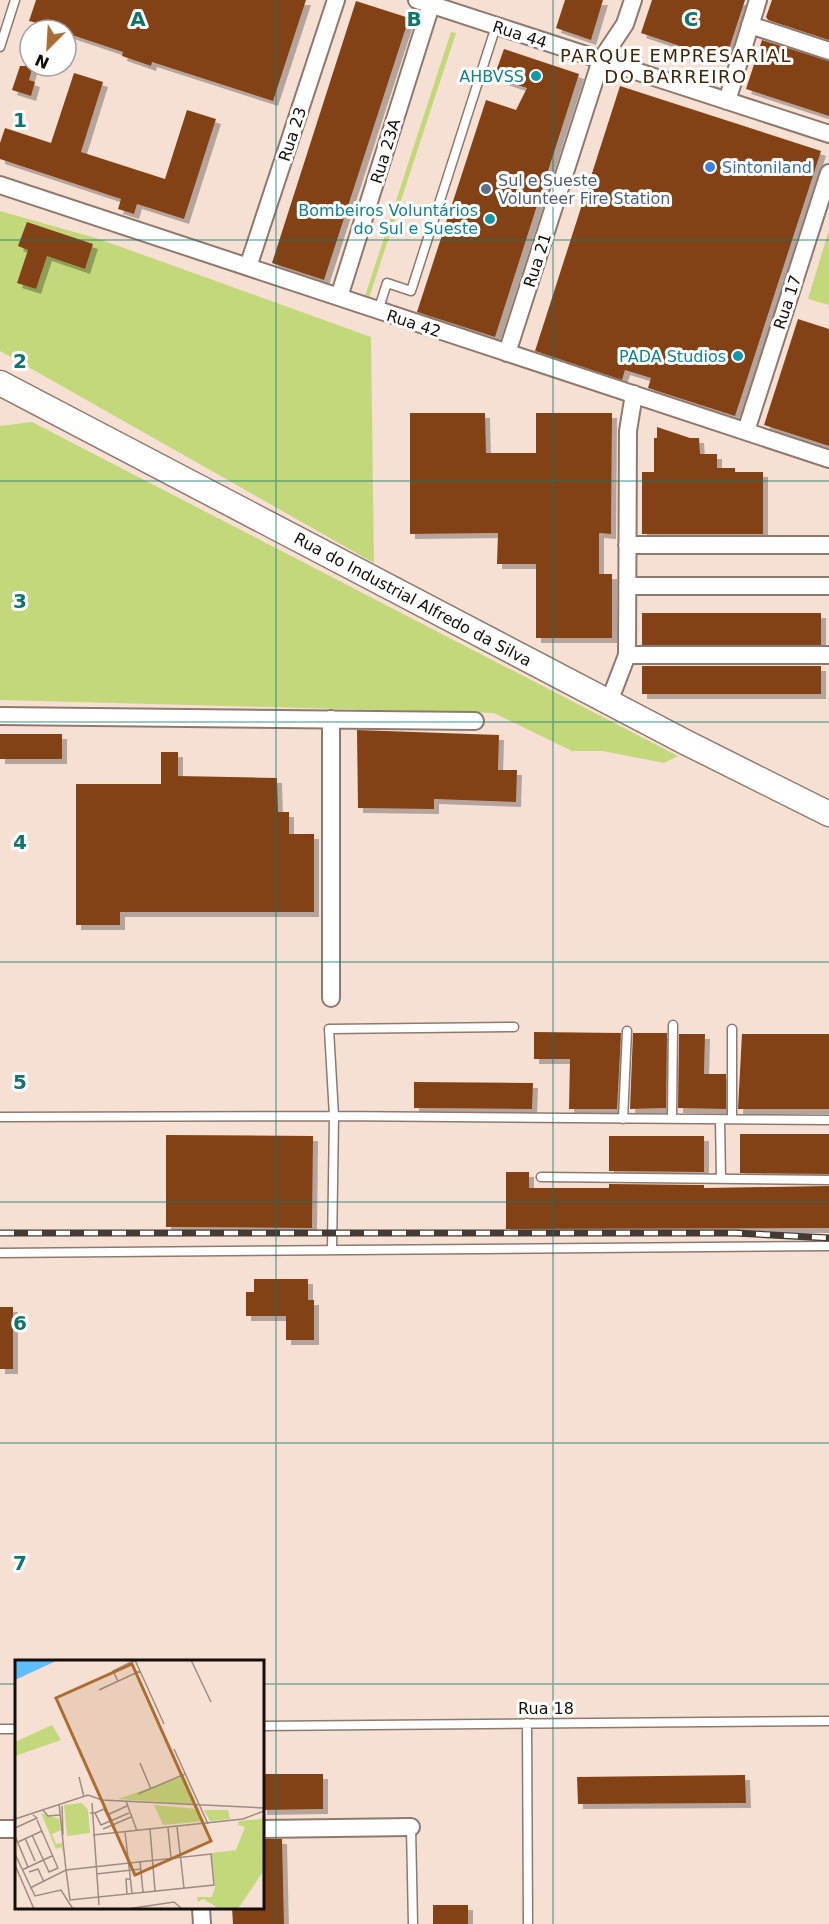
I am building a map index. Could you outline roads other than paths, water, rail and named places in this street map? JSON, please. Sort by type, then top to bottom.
[{"type":"street","name":"Rua 23","points":[[248,267],[336,0]]},
{"type":"street","name":"Rua 21","points":[[507,353],[601,60],[625,24],[633,0]]},
{"type":"street","points":[[727,101],[758,0]]},
{"type":"street","name":"Rua 44","points":[[424,2],[829,134]]},
{"type":"street","name":"Rua 23A","points":[[339,297],[424,2]]},
{"type":"street","points":[[750,25],[829,51]]},
{"type":"street","name":"Rua 17","points":[[746,431],[829,173]]},
{"type":"street","name":"Rua 42","points":[[0,186],[829,459]]},
{"type":"street","name":"Rua do Industrial Alfredo da Silva","points":[[0,383],[609,702],[828,813]]},
{"type":"street","points":[[609,702],[627,655],[628,431],[634,394]]},
{"type":"street","points":[[627,545],[829,545]]},
{"type":"street","points":[[627,586],[829,586]]},
{"type":"street","points":[[627,655],[829,654]]},
{"type":"street","points":[[0,716],[475,720]]},
{"type":"street","points":[[331,719],[331,998]]},
{"type":"street","points":[[264,1829],[411,1827]]},
{"type":"street","points":[[201,1909],[202,1924]]},
{"type":"lane","points":[[0,47],[15,0]]},
{"type":"lane","points":[[378,311],[387,283],[411,291],[496,26]]},
{"type":"lane","points":[[672,1119],[673,1025]]},
{"type":"lane","points":[[332,1249],[334,1116],[329,1029],[514,1027]]},
{"type":"lane","points":[[732,1029],[732,1119]]},
{"type":"lane","points":[[623,1119],[627,1031]]},
{"type":"lane","points":[[0,1117],[334,1116],[829,1120]]},
{"type":"lane","points":[[720,1120],[721,1179]]},
{"type":"lane","points":[[541,1177],[829,1180]]},
{"type":"lane","points":[[0,1253],[829,1246]]},
{"type":"lane","name":"Rua 18","points":[[264,1726],[829,1721]]},
{"type":"lane","points":[[527,1723],[528,1924]]},
{"type":"lane","points":[[411,1827],[413,1924]]},
{"type":"railway","points":[[0,1233],[735,1233],[829,1238]]},
{"type":"place","name":"AHBVSS","points":[[536,76]]},
{"type":"place","name":"Sintoniland","points":[[710,167]]},
{"type":"place","name":"Sul e Sueste Volunteer Fire Station","points":[[486,189]]},
{"type":"place","name":"Bombeiros Voluntários do Sul e Sueste","points":[[490,219]]},
{"type":"place","name":"PADA Studios","points":[[738,356]]},
{"type":"district","name":"PARQUE EMPRESARIAL DO BARREIRO","points":[[676,66]]}]
